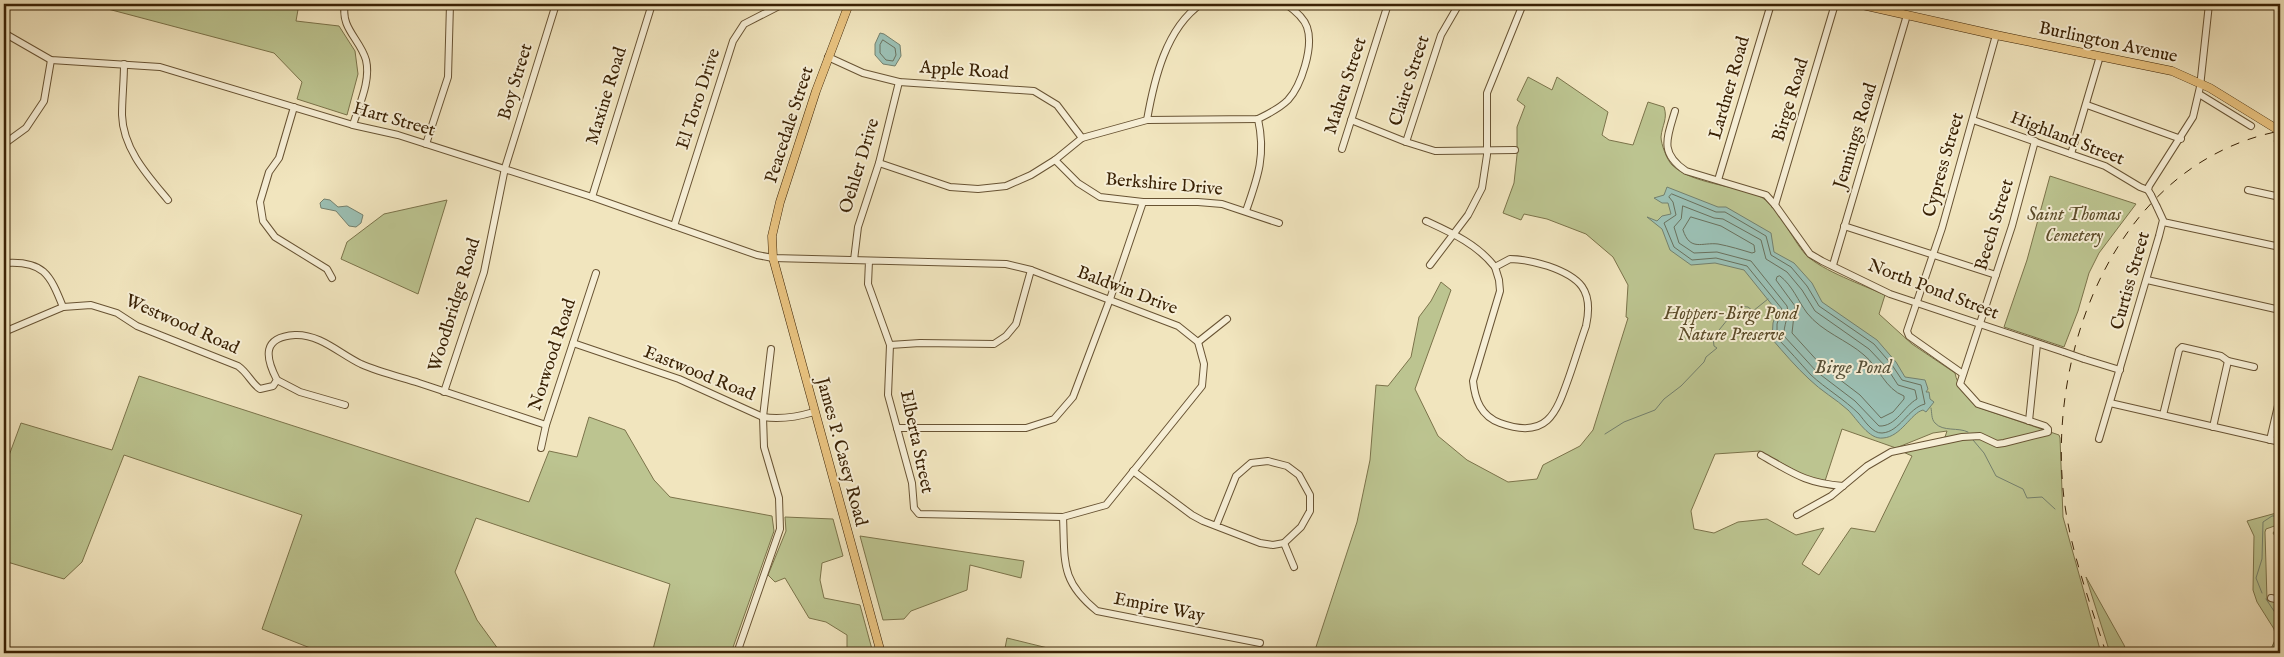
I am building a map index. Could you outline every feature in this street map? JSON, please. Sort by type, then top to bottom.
[{"type":"main road","name":"Peacedale Street","points":[[773,258],[772,236],[780,202],[828,57],[849,4]]},
{"type":"main road","name":"Burlington Avenue","points":[[1858,4],[1996,35],[2165,69],[2200,83],[2278,129]]},
{"type":"main road","name":"James P. Casey Road","points":[[773,258],[881,653]]},
{"type":"street","points":[[345,4],[345,22],[362,50],[367,68],[365,85],[353,124]]},
{"type":"street","points":[[426,144],[448,76],[450,4]]},
{"type":"street","name":"Boy Street","points":[[505,168],[556,4]]},
{"type":"street","name":"Maxine Road","points":[[592,197],[652,4]]},
{"type":"street","name":"El Toro Drive","points":[[674,226],[733,41],[744,24],[765,7],[782,4]]},
{"type":"street","points":[[1147,120],[1154,81],[1172,36],[1201,4]]},
{"type":"street","points":[[879,163],[950,186],[978,189],[1006,186],[1030,175],[1055,160],[1082,138],[1147,120],[1258,119],[1273,112],[1287,102],[1301,79],[1308,54],[1307,27],[1295,11],[1286,4]]},
{"type":"street","points":[[1295,11],[1301,4]]},
{"type":"street","name":"Maheu Street","points":[[1342,149],[1388,4]]},
{"type":"street","name":"Claire Street","points":[[1406,142],[1440,35],[1459,4]]},
{"type":"street","points":[[1430,265],[1454,234],[1478,197],[1486,174],[1488,150],[1486,93],[1523,4]]},
{"type":"street","name":"Lardner Road","points":[[1718,180],[1770,4]]},
{"type":"street","name":"Birge Road","points":[[1775,204],[1835,4]]},
{"type":"street","points":[[2149,192],[2192,120],[2199,94],[2209,4]]},
{"type":"street","name":"Jennings Road","points":[[1832,265],[1907,15]]},
{"type":"street","name":"Hart Street","points":[[4,33],[51,60],[124,64],[167,69],[505,168],[757,255],[773,258]]},
{"type":"street","name":"Cypress Street","points":[[1963,374],[1909,336],[1907,332],[1933,254],[1996,35]]},
{"type":"street","points":[[2071,154],[2100,56]]},
{"type":"street","name":"Apple Road","points":[[828,57],[863,73],[899,82],[1034,91],[1057,105],[1082,138]]},
{"type":"street","points":[[4,144],[26,128],[44,101],[51,60]]},
{"type":"street","points":[[124,64],[122,117],[132,151],[143,169],[168,200]]},
{"type":"street","name":"Oehler Drive","points":[[854,260],[858,227],[879,163],[899,82]]},
{"type":"street","points":[[2199,94],[2251,126]]},
{"type":"street","points":[[2087,104],[2181,139]]},
{"type":"street","points":[[294,107],[279,158],[269,172],[260,202],[263,221],[275,237],[327,269],[332,278]]},
{"type":"street","name":"North Pond Street","points":[[1675,111],[1666,145],[1670,157],[1686,171],[1766,195],[1775,204],[1810,254],[1890,294],[1979,325],[2120,370]]},
{"type":"street","points":[[1246,211],[1258,177],[1263,140],[1258,119]]},
{"type":"street","points":[[1351,120],[1434,151],[1515,150]]},
{"type":"street","name":"Highland Street","points":[[1973,120],[2111,169],[2149,192]]},
{"type":"street","name":"Beech Street","points":[[1963,374],[1996,275],[2035,141]]},
{"type":"street","name":"Berkshire Drive","points":[[1055,160],[1078,183],[1100,196],[1143,202],[1222,204],[1279,223]]},
{"type":"street","name":"Woodbridge Road","points":[[444,392],[484,272],[505,168]]},
{"type":"street","points":[[2248,190],[2280,197]]},
{"type":"street","name":"Curtiss Street","points":[[2099,440],[2147,280],[2162,222],[2149,192]]},
{"type":"street","points":[[897,428],[1026,428],[1054,419],[1073,397],[1110,299],[1143,202]]},
{"type":"street","points":[[1426,221],[1454,234],[1475,247],[1495,266],[1500,291],[1473,381],[1474,395],[1479,406],[1494,420],[1522,429],[1534,427],[1552,417],[1558,408],[1586,326],[1589,314],[1588,301],[1579,283],[1563,271],[1522,259],[1510,259],[1495,266]]},
{"type":"street","points":[[2162,222],[2280,247]]},
{"type":"street","points":[[1844,226],[1996,275]]},
{"type":"street","name":"Baldwin Drive","points":[[773,258],[1006,264],[1030,270],[1178,326],[1198,342]]},
{"type":"street","points":[[4,263],[22,261],[31,263],[47,273],[52,280],[63,307]]},
{"type":"street","name":"Elberta Street","points":[[869,261],[868,284],[890,345],[888,395],[912,483],[916,512],[925,515],[1063,517]]},
{"type":"street","points":[[890,345],[920,343],[994,344],[1006,336],[1016,324],[1030,270]]},
{"type":"street","name":"Norwood Road","points":[[541,448],[546,425],[596,273]]},
{"type":"street","points":[[2147,280],[2280,307]]},
{"type":"street","name":"Westwood Road","points":[[4,332],[63,307],[91,305],[117,313],[137,326],[238,366],[248,373],[254,385],[260,389],[274,386],[277,380]]},
{"type":"street","points":[[1063,517],[1106,504],[1202,386],[1204,364],[1198,342],[1227,319]]},
{"type":"street","points":[[345,405],[300,392],[277,380],[268,363],[268,349],[271,344],[284,337],[303,336],[322,341],[362,364],[546,425]]},
{"type":"street","name":"Eastwood Road","points":[[573,343],[679,379],[763,417],[773,419],[793,418],[814,412]]},
{"type":"street","points":[[2029,421],[2038,344]]},
{"type":"street","points":[[2164,415],[2179,350],[2182,348],[2221,356],[2228,361],[2254,368]]},
{"type":"street","points":[[738,653],[780,529],[779,498],[764,448],[763,417],[771,349]]},
{"type":"street","points":[[2213,427],[2228,361]]},
{"type":"street","points":[[1797,515],[1832,496],[1867,466],[1891,452],[1962,437],[1980,436],[1998,444],[2017,442],[2044,434],[2048,430],[2045,426],[1978,404],[1960,384],[1963,374]]},
{"type":"street","points":[[2270,440],[2280,397]]},
{"type":"street","points":[[2110,403],[2280,442]]},
{"type":"street","points":[[1761,455],[1802,478],[1821,484],[1843,486]]},
{"type":"street","points":[[1133,471],[1192,515],[1216,526],[1260,544],[1273,545],[1284,542],[1301,527],[1310,511],[1310,495],[1299,474],[1287,466],[1268,461],[1251,463],[1236,476],[1216,526]]},
{"type":"street","name":"Empire Way","points":[[1063,517],[1065,565],[1069,581],[1080,598],[1097,611],[1260,643]]},
{"type":"street","points":[[1284,542],[1294,567]]},
{"type":"street","points":[[2271,598],[2280,600]]},
{"type":"green space","points":[[89,4],[299,4],[296,21],[339,26],[355,51],[358,74],[347,115],[297,99],[302,82],[274,53]]},
{"type":"green space","name":"Hoppers-Birge Pond Nature Preserve","points":[[1528,77],[1552,90],[1557,77],[1608,112],[1602,135],[1609,140],[1633,145],[1648,102],[1664,107],[1665,119],[1661,140],[1666,156],[1672,165],[1691,176],[1749,192],[1765,200],[1778,214],[1801,249],[1813,261],[1822,267],[1885,295],[1879,314],[1912,344],[1955,373],[1960,387],[1977,407],[2059,435],[2063,517],[2101,653],[1314,653],[1357,522],[1370,460],[1376,385],[1388,386],[1411,357],[1419,317],[1431,301],[1441,282],[1451,290],[1415,389],[1438,436],[1467,460],[1508,482],[1537,479],[1543,465],[1580,446],[1593,430],[1628,318],[1626,317],[1628,285],[1613,257],[1586,234],[1547,219],[1524,214],[1521,220],[1503,213],[1514,183],[1517,127],[1525,106],[1517,100]],"holes":[[[1842,429],[1896,448],[1933,433],[1947,431],[1945,437],[1901,451],[1912,456],[1875,532],[1851,528],[1819,575],[1802,564],[1824,528],[1796,535],[1767,519],[1738,522],[1714,533],[1694,529],[1691,511],[1715,454],[1760,451],[1819,484],[1825,481]]]},
{"type":"green space","name":"Saint Thomas Cemetery","points":[[2050,176],[2136,204],[2099,253],[2089,273],[2078,311],[2064,347],[2004,327],[2027,260]]},
{"type":"green space","points":[[447,200],[418,294],[341,259],[347,242],[384,214]]},
{"type":"green space","points":[[139,376],[529,502],[549,451],[577,457],[589,417],[625,430],[654,480],[670,497],[772,516],[774,531],[731,653],[652,653],[670,584],[476,518],[455,572],[477,620],[501,653],[323,653],[262,629],[302,515],[124,455],[82,562],[64,579],[4,561],[6,532],[4,530],[4,469],[21,423],[112,450]]},
{"type":"green space","points":[[2280,512],[2280,524],[2266,529],[2265,532],[2267,600],[2280,603],[2280,653],[2269,653],[2276,638],[2274,629],[2257,602],[2253,590],[2254,536],[2247,521]]},
{"type":"green space","points":[[785,517],[833,519],[843,556],[822,563],[820,580],[824,598],[860,605],[873,653],[847,653],[847,635],[826,622],[809,618],[785,578],[775,582],[768,575],[786,531]]},
{"type":"green space","points":[[2280,524],[2280,544],[2273,533]]},
{"type":"green space","points":[[860,536],[1024,561],[1021,578],[970,565],[967,590],[911,611],[904,619],[883,620]]},
{"type":"green space","points":[[2086,577],[2124,645],[2127,653],[2110,653]]},
{"type":"green space","points":[[1007,638],[1068,653],[1004,653]]},
{"type":"water","points":[[880,33],[900,45],[901,56],[895,66],[883,64],[875,55],[875,44]]},
{"type":"water","name":"Birge Pond","points":[[1667,187],[1718,207],[1726,207],[1771,233],[1774,252],[1794,263],[1812,283],[1822,302],[1877,340],[1896,362],[1905,377],[1925,380],[1928,389],[1926,392],[1929,392],[1930,399],[1934,402],[1926,412],[1923,410],[1919,412],[1895,434],[1889,437],[1878,438],[1868,432],[1848,410],[1804,374],[1772,339],[1773,323],[1777,311],[1744,270],[1715,263],[1691,265],[1670,250],[1662,229],[1647,217],[1657,221],[1662,216],[1671,214],[1668,203],[1662,203],[1654,198],[1664,195]]},
{"type":"water","points":[[324,199],[330,200],[338,207],[347,206],[363,215],[361,223],[356,227],[349,226],[336,211],[321,208],[320,203]]},
{"type":"waterway","points":[[1605,434],[1624,422],[1655,410],[1664,399],[1681,386],[1704,362],[1706,357],[1717,348],[1714,346],[1713,337],[1737,306],[1748,307],[1753,311],[1768,299]]},
{"type":"waterway","points":[[1931,408],[1933,420],[1938,426],[1968,432]]},
{"type":"waterway","points":[[1973,440],[1984,453],[1996,476],[2023,489],[2027,498],[2042,497],[2055,509]]},
{"type":"waterway","points":[[2262,593],[2256,578],[2262,559],[2263,522],[2272,516],[2280,516]]},
{"type":"waterway","points":[[2266,599],[2280,620]]},
{"type":"waterway","points":[[2277,653],[2280,645]]},
{"type":"railway","points":[[2106,653],[2074,551],[2063,489],[2062,432],[2069,375],[2084,319],[2107,266],[2138,219],[2177,179],[2224,149],[2280,131]]}]
